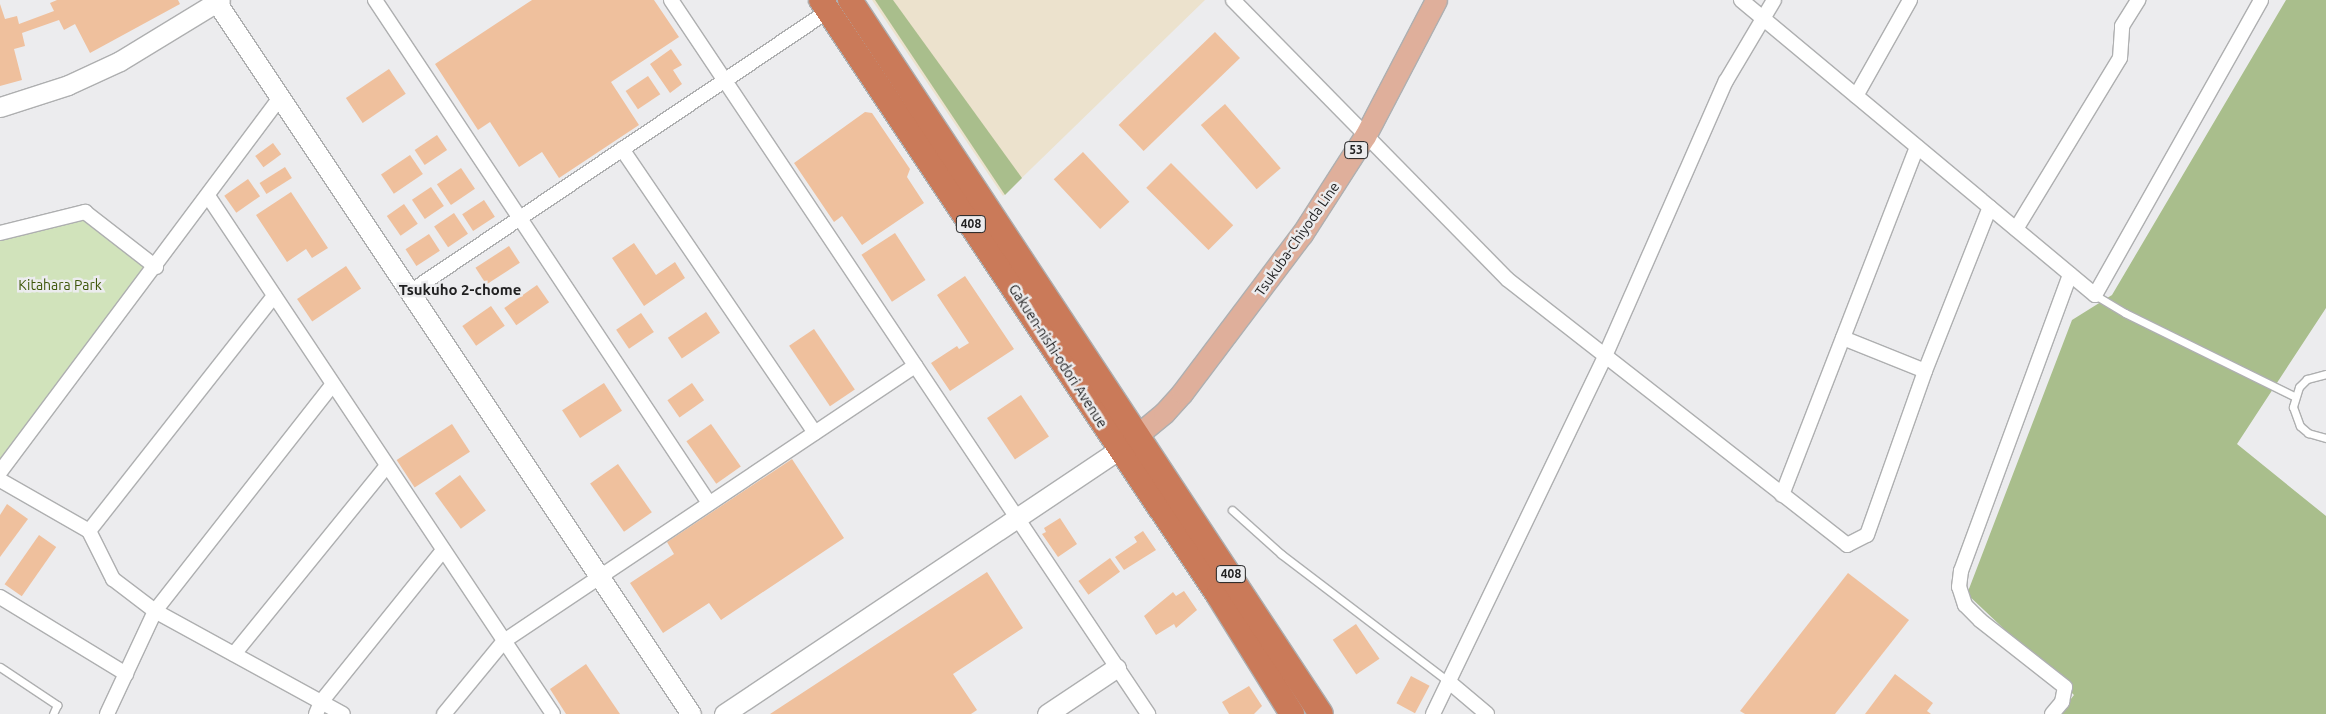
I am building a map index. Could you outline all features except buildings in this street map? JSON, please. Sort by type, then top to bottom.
[{"type":"highway","name":"Gakuen-nishi-odori Avenue","points":[[850,0],[1139,435],[1321,714]]},
{"type":"highway","name":"Gakuen-nishi-odori Avenue","points":[[825,6],[1120,449],[1292,714]]},
{"type":"main road","name":"Tsukuba-Chiyoda Line","points":[[1120,449],[1139,435],[1182,393],[1261,291],[1365,136],[1436,0]]},
{"type":"street","points":[[375,0],[709,504]]},
{"type":"street","points":[[671,0],[1148,714]]},
{"type":"street","points":[[1234,0],[1507,279],[1847,545],[1867,535],[1925,371],[1990,207]]},
{"type":"street","points":[[1741,0],[1761,20],[1856,96],[2095,295],[2261,0]]},
{"type":"street","points":[[1433,714],[1605,356],[1726,81],[1774,0]]},
{"type":"street","points":[[1856,96],[1910,0]]},
{"type":"street","points":[[2016,229],[2120,58],[2122,26],[2138,0]]},
{"type":"street","points":[[0,107],[68,85],[120,61],[217,1],[691,714]]},
{"type":"street","points":[[410,292],[725,81],[825,6]]},
{"type":"street","points":[[0,472],[156,267],[280,98]]},
{"type":"street","points":[[1782,496],[1917,147]]},
{"type":"street","points":[[622,149],[815,433]]},
{"type":"street","points":[[208,196],[553,714]]},
{"type":"street","points":[[0,234],[86,212],[156,267]]},
{"type":"street","points":[[2052,714],[2062,702],[2065,686],[1980,620],[1965,605],[1959,587],[1961,571],[2070,274]]},
{"type":"street","points":[[89,531],[274,296]]},
{"type":"street","points":[[1844,338],[1925,371]]},
{"type":"street","points":[[444,714],[504,641],[915,366]]},
{"type":"street","points":[[107,714],[155,611],[333,384]]},
{"type":"street","points":[[724,714],[1120,449]]},
{"type":"street","points":[[234,654],[387,466]]},
{"type":"street","points":[[0,480],[89,531],[113,579],[155,611],[234,654],[318,708],[343,714]]},
{"type":"street","points":[[318,708],[443,550]]},
{"type":"street","points":[[0,597],[126,674]]},
{"type":"street","points":[[1047,714],[1116,668]]},
{"type":"street","points":[[1448,681],[1487,714]]},
{"type":"lane","points":[[2095,295],[2125,313],[2294,396]]},
{"type":"lane","points":[[2326,374],[2307,379],[2294,396],[2295,417],[2300,426],[2308,433],[2326,438]]},
{"type":"lane","points":[[1232,510],[1281,554],[1448,681]]},
{"type":"lane","points":[[0,667],[57,705],[53,714]]},
{"type":"shaded area","points":[[872,0],[1205,0],[1003,196]]},
{"type":"green space","points":[[875,0],[893,0],[1022,178],[1005,195]]},
{"type":"green space","points":[[2286,0],[2326,0],[2326,308],[2237,444],[2326,516],[2326,714],[2059,714],[2074,695],[1967,594],[2072,320],[2112,295]]},
{"type":"green space","name":"Kitahara Park","points":[[96,213],[154,259],[4,462],[0,459],[0,241]]},
{"type":"district","name":"Tsukuho 2-chome","points":[[460,290]]}]
